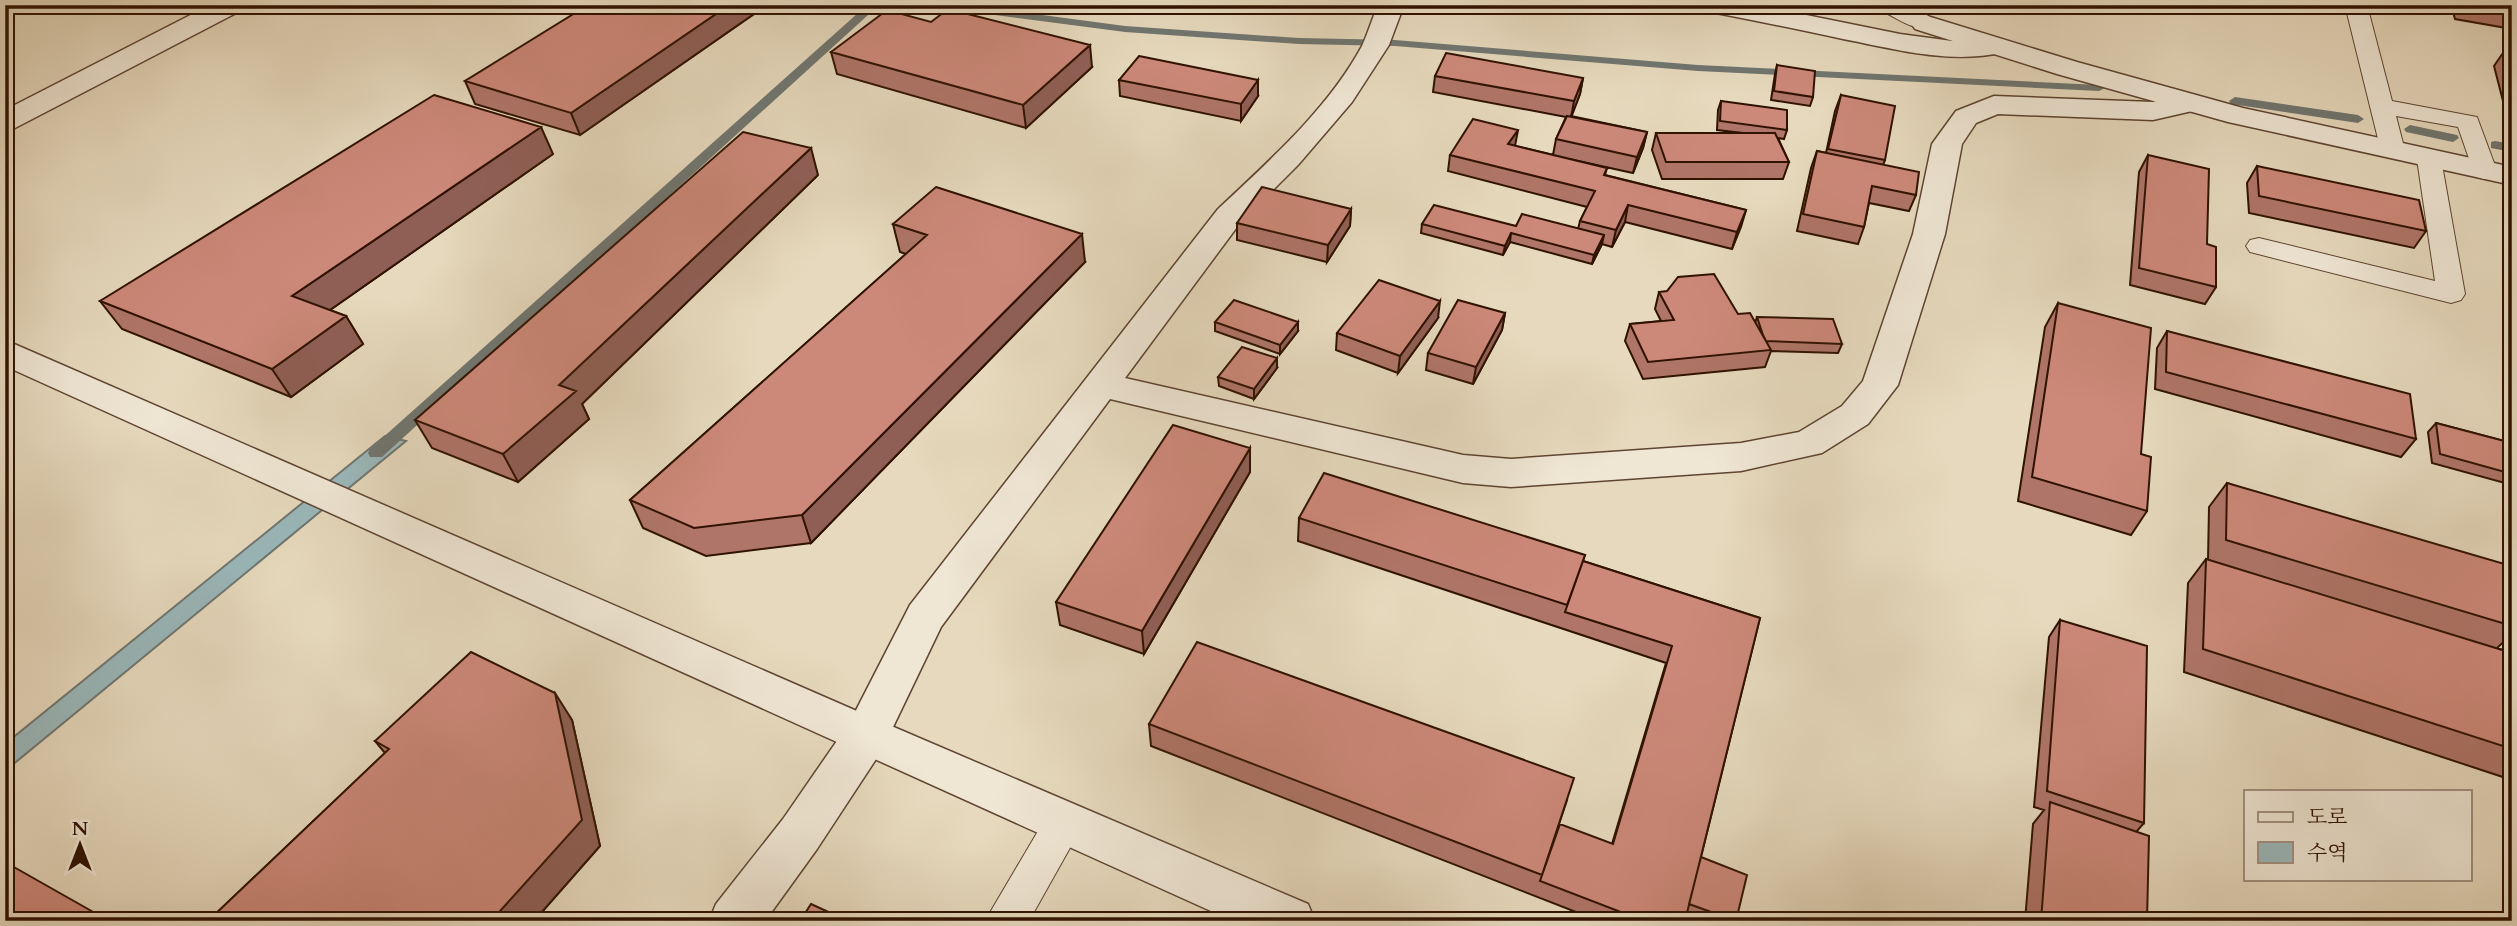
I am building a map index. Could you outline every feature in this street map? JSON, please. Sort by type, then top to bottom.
[{"type":"street","points":[[5,122],[231,5]]},
{"type":"street","points":[[734,921],[800,834],[866,736],[925,617],[1229,216],[1275,173],[1345,92],[1376,41],[1391,5]]},
{"type":"street","points":[[1716,5],[1900,42],[1952,49],[1994,46]]},
{"type":"street","points":[[1924,23],[2190,103],[2498,173]]},
{"type":"street","points":[[1101,385],[1463,469],[1511,473],[1741,457],[1809,443],[1855,415],[1880,385],[1929,234],[1947,144],[1966,117],[1994,105],[2153,111],[2190,103]]},
{"type":"street","points":[[5,352],[866,736],[1290,921]]},
{"type":"lane","points":[[1888,5],[1924,23]]},
{"type":"lane","points":[[2356,5],[2393,151]]},
{"type":"lane","points":[[2381,106],[2468,122],[2498,173]]},
{"type":"lane","points":[[2259,246],[2451,294],[2429,159]]},
{"type":"lane","points":[[1006,921],[1065,821]]},
{"type":"water","points":[[385,436],[406,441],[5,771],[5,744]]},
{"type":"building","points":[[588,5],[729,5],[571,113],[465,81]]},
{"type":"building","points":[[2477,5],[2512,5],[2512,11]]},
{"type":"building","points":[[948,9],[1090,45],[1023,105],[831,52],[887,10],[931,22]]},
{"type":"building","points":[[2505,50],[2512,51],[2512,74]]},
{"type":"building","points":[[1446,53],[1583,78],[1574,101],[1435,76]]},
{"type":"building","points":[[1139,56],[1258,80],[1241,104],[1119,80]]},
{"type":"building","points":[[1777,65],[1815,71],[1813,97],[1774,91]]},
{"type":"building","points":[[434,95],[541,127],[292,296],[346,316],[272,369],[100,301]]},
{"type":"building","points":[[1841,95],[1895,106],[1885,160],[1828,149]]},
{"type":"building","points":[[1721,101],[1787,110],[1787,130],[1720,121]]},
{"type":"building","points":[[1567,116],[1647,132],[1637,157],[1556,139]]},
{"type":"building","points":[[1473,119],[1518,130],[1508,144],[1607,168],[1604,175],[1746,210],[1737,232],[1628,205],[1616,230],[1580,221],[1595,191],[1450,155]]},
{"type":"building","points":[[743,132],[811,148],[559,385],[576,391],[503,454],[415,420]]},
{"type":"building","points":[[1656,133],[1775,133],[1789,162],[1666,162]]},
{"type":"building","points":[[1817,151],[1919,172],[1916,195],[1872,186],[1864,227],[1803,214]]},
{"type":"building","points":[[2148,155],[2209,169],[2207,244],[2216,247],[2216,287],[2139,268]]},
{"type":"building","points":[[2257,166],[2419,200],[2426,231],[2259,196]]},
{"type":"building","points":[[936,187],[1082,234],[802,515],[694,528],[630,500],[927,235],[893,224]]},
{"type":"building","points":[[1262,187],[1351,209],[1328,245],[1237,223]]},
{"type":"building","points":[[1434,205],[1516,226],[1522,214],[1604,235],[1594,255],[1511,233],[1505,246],[1422,224]]},
{"type":"building","points":[[1714,274],[1738,314],[1750,313],[1771,350],[1648,362],[1630,324],[1674,320],[1659,292],[1667,291],[1678,277]]},
{"type":"building","points":[[1379,280],[1440,301],[1400,356],[1337,333]]},
{"type":"building","points":[[1234,300],[1298,322],[1280,345],[1215,322]]},
{"type":"building","points":[[1458,300],[1505,313],[1476,367],[1428,353]]},
{"type":"building","points":[[2058,303],[2151,328],[2141,454],[2151,457],[2147,511],[2032,477]]},
{"type":"building","points":[[1757,317],[1833,319],[1842,344],[1766,341]]},
{"type":"building","points":[[2167,331],[2410,394],[2416,439],[2166,372]]},
{"type":"building","points":[[1242,347],[1277,358],[1254,389],[1218,377]]},
{"type":"building","points":[[2436,423],[2512,443],[2512,474],[2440,454]]},
{"type":"building","points":[[1173,425],[1250,448],[1142,631],[1056,602]]},
{"type":"building","points":[[1324,473],[1585,555],[1567,605],[1299,518]]},
{"type":"building","points":[[2227,483],[2508,565],[2512,585],[2512,626],[2226,540]]},
{"type":"building","points":[[2206,559],[2512,653],[2512,749],[2203,649]]},
{"type":"building","points":[[1583,561],[1760,618],[1685,921],[1644,921],[1540,881],[1560,824],[1613,844],[1672,646],[1565,612]]},
{"type":"building","points":[[2060,620],[2147,646],[2144,823],[2047,791]]},
{"type":"building","points":[[1197,642],[1574,778],[1542,875],[1149,724]]},
{"type":"building","points":[[471,652],[555,693],[582,820],[491,921],[208,921],[389,749],[375,741]]},
{"type":"building","points":[[2050,802],[2149,836],[2147,921],[2041,921]]},
{"type":"building","points":[[1701,857],[1747,875],[1736,921],[1689,904]]},
{"type":"building","points":[[5,862],[109,921],[5,921]]},
{"type":"building","points":[[811,904],[848,921],[800,921]]},
{"type":"waterway","points":[[376,453],[874,5]]},
{"type":"waterway","points":[[941,5],[1125,29],[1299,41],[1395,43],[1698,68],[2099,88]]},
{"type":"waterway","points":[[2235,101],[2358,119]]},
{"type":"waterway","points":[[2410,129],[2453,138]]},
{"type":"waterway","points":[[2495,145],[2512,148]]}]
